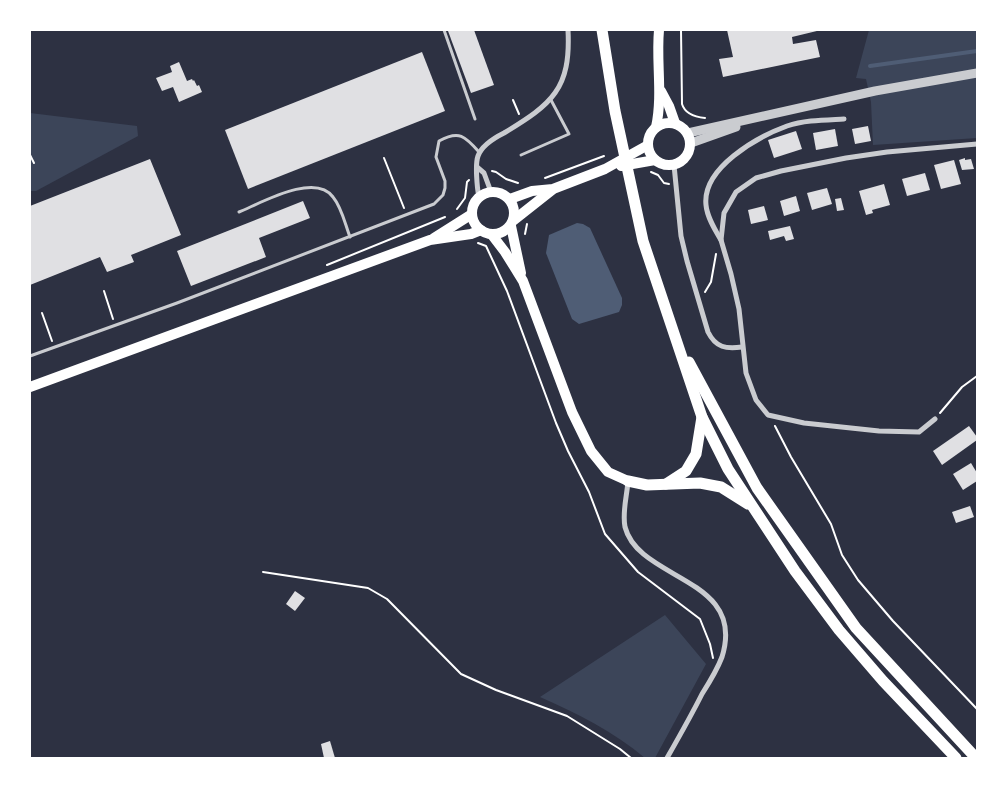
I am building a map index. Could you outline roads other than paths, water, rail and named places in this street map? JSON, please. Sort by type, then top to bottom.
[{"type":"highway","points":[[602,30],[615,111],[643,242],[702,417],[728,469],[795,571],[839,630],[883,681],[956,758]]},
{"type":"highway","points":[[677,341],[757,488],[815,571],[856,628],[976,758]]},
{"type":"highway","points":[[666,484],[686,471],[696,454],[702,417]]},
{"type":"highway","points":[[628,481],[647,485],[700,484],[721,487],[751,506]]},
{"type":"main road","points":[[656,127],[660,90],[657,47],[659,30]]},
{"type":"main road","points":[[660,90],[669,106],[674,123]]},
{"type":"main road","points":[[674,123],[684,128],[688,133],[691,143],[688,155],[674,165],[661,164],[650,154],[648,144],[650,135],[656,127],[662,124],[674,123]]},
{"type":"main road","points":[[510,200],[532,191],[553,189],[605,169],[648,144]]},
{"type":"main road","points":[[605,169],[655,160]]},
{"type":"main road","points":[[492,235],[503,233],[512,223],[553,189]]},
{"type":"main road","points":[[523,281],[492,235],[481,230],[473,221],[472,214],[475,202],[491,192],[505,195],[515,209],[512,223],[523,281],[582,435],[591,451],[608,472],[628,481]]},
{"type":"main road","points":[[30,387],[430,240],[472,214]]},
{"type":"main road","points":[[430,240],[471,234],[481,230]]},
{"type":"street","points":[[491,192],[484,174],[476,161],[480,152],[492,140],[522,122],[551,100],[562,82],[568,63],[568,30]]},
{"type":"street","points":[[688,133],[812,104],[977,73]]},
{"type":"street","points":[[691,143],[757,118]]},
{"type":"street","points":[[844,119],[809,121],[787,126],[763,137],[726,162],[708,187],[706,205],[710,220],[721,240],[732,274],[739,309],[746,373],[756,400],[768,415],[804,423],[879,431],[911,432],[919,432],[935,419]]},
{"type":"street","points":[[721,240],[724,213],[736,192],[756,178],[788,169],[846,158],[977,144]]},
{"type":"street","points":[[674,165],[681,236],[708,332],[713,342],[722,347],[742,347]]},
{"type":"street","points":[[478,167],[476,177],[479,198]]},
{"type":"street","points":[[628,481],[624,512],[626,528],[635,545],[647,556],[710,598],[722,614],[725,635],[722,657],[667,758]]},
{"type":"lane","points":[[444,30],[474,120]]},
{"type":"lane","points":[[521,155],[569,134],[551,100]]},
{"type":"lane","points":[[30,356],[116,326],[434,204],[443,195],[445,180],[436,157],[439,141],[456,134],[472,144],[480,152]]},
{"type":"lane","points":[[239,212],[291,191],[310,186],[324,188],[333,196],[350,237]]},
{"type":"waterway","points":[[870,66],[977,51]]}]
